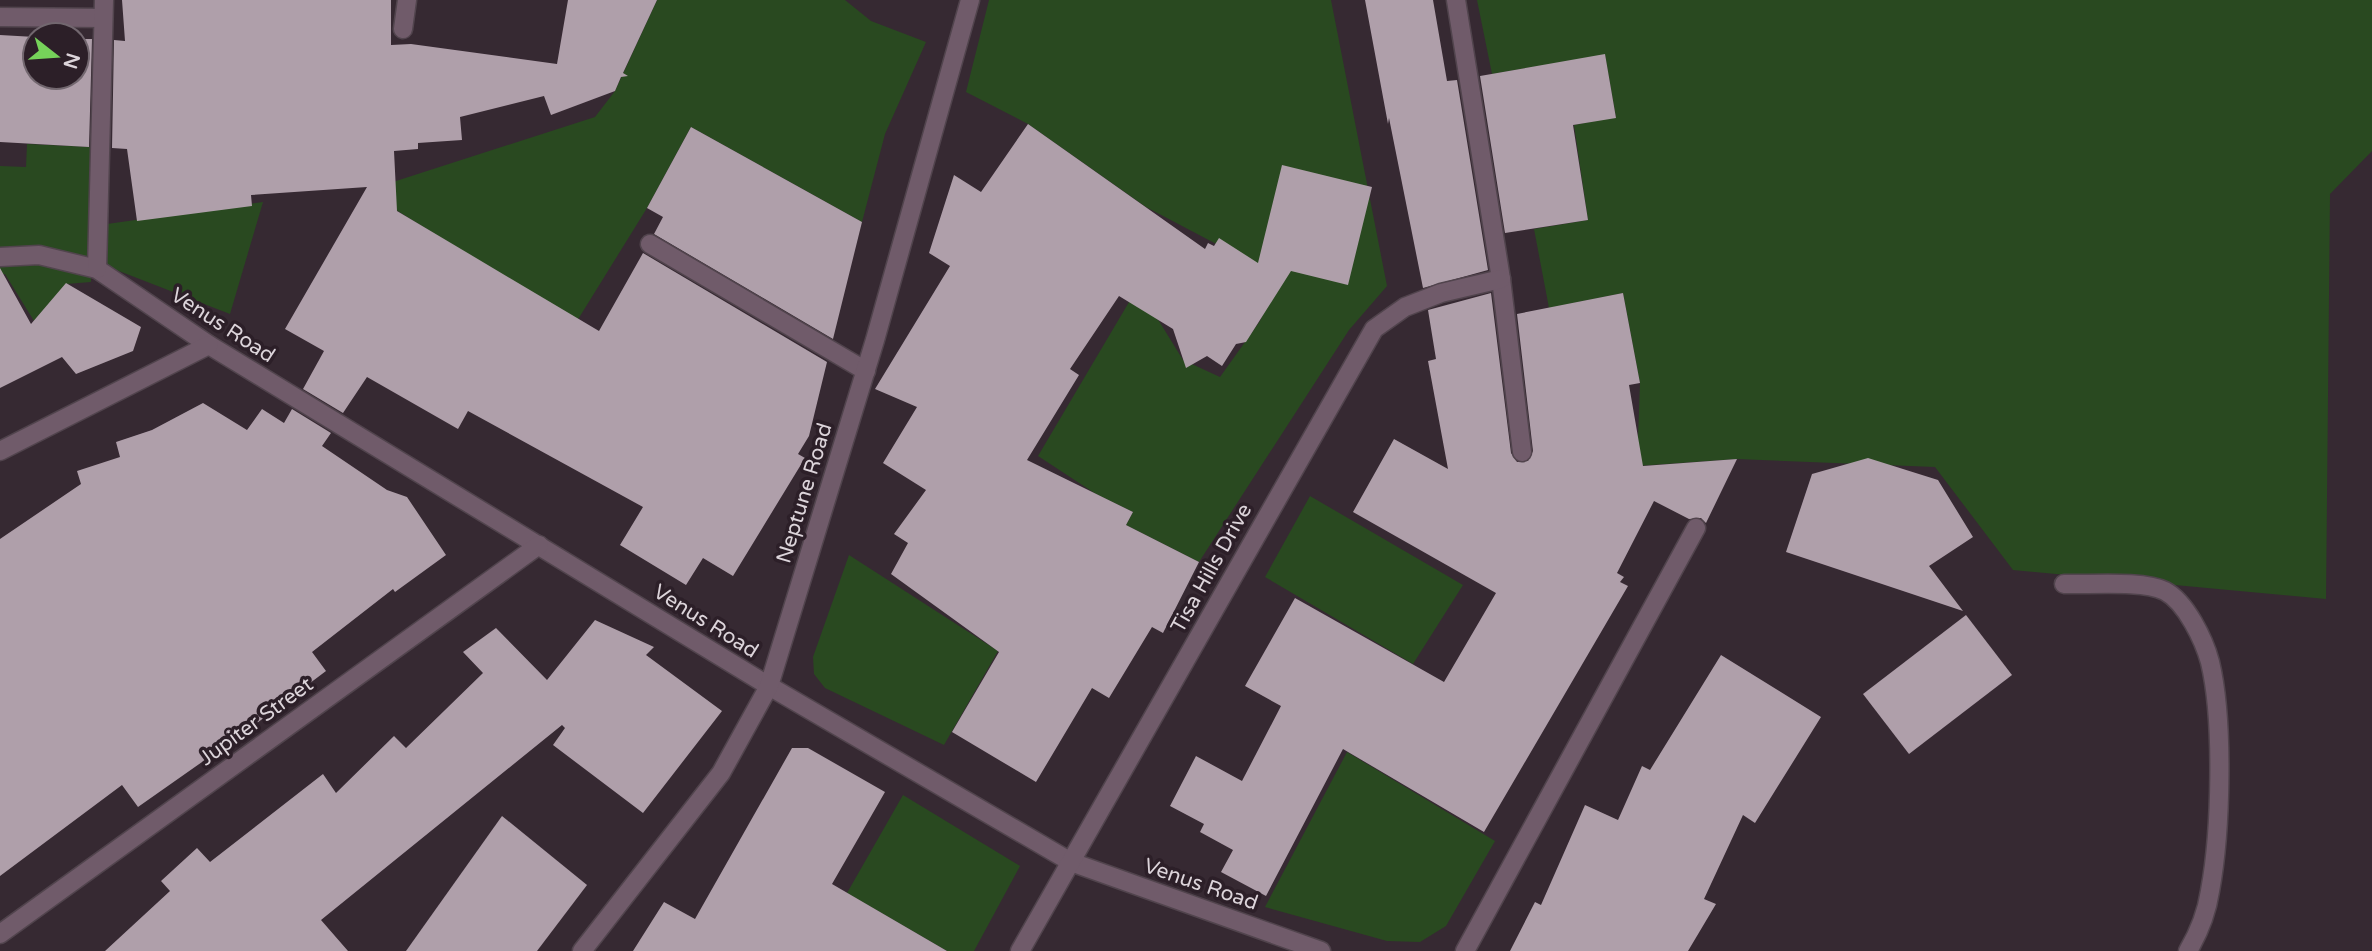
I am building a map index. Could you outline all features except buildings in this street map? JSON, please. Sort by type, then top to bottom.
[{"type":"street","points":[[403,29],[407,0]]},
{"type":"street","name":"Neptune Road","points":[[582,951],[721,773],[769,686],[866,371],[970,0]]},
{"type":"street","points":[[1456,0],[1502,279],[1522,452]]},
{"type":"street","points":[[0,18],[103,9],[97,269]]},
{"type":"street","points":[[650,244],[866,371]]},
{"type":"street","name":"Venus Road","points":[[0,257],[39,255],[97,269],[209,345],[769,686],[1071,862],[1321,951]]},
{"type":"street","name":"Tisa Hills Drive","points":[[1020,951],[1374,329],[1405,307],[1441,293],[1502,279]]},
{"type":"street","points":[[0,451],[209,345]]},
{"type":"street","points":[[1465,951],[1696,528]]},
{"type":"street","name":"Jupiter Street","points":[[0,934],[539,545]]},
{"type":"street","points":[[2064,584],[2142,587],[2164,591],[2178,603],[2195,627],[2210,661],[2218,734],[2216,841],[2210,893],[2188,951]]},
{"type":"green space","points":[[657,0],[845,0],[871,21],[926,42],[885,134],[862,222],[691,127],[647,208],[577,321],[365,191],[595,117],[615,91]]},
{"type":"green space","points":[[989,0],[1331,0],[1387,286],[1349,330],[1199,562],[1126,525],[1133,512],[1096,494],[1038,456],[1132,297],[1159,321],[1183,360],[1220,377],[1260,321],[1279,277],[1146,207],[1028,124],[966,92]]},
{"type":"green space","points":[[1477,0],[2372,0],[2372,151],[2330,194],[2326,599],[2013,570],[1935,467],[1737,459],[1637,466],[1640,383],[1623,293],[1549,308],[1534,229],[1588,220],[1574,125],[1616,117],[1605,55],[1492,74]]},
{"type":"green space","points":[[27,144],[92,147],[91,282],[66,284],[34,321],[5,274],[0,275],[0,166],[26,167]]},
{"type":"green space","points":[[263,202],[230,314],[106,266],[107,224]]},
{"type":"green space","points":[[1310,496],[1463,585],[1413,664],[1265,577]]},
{"type":"green space","points":[[849,555],[998,651],[944,745],[825,688],[814,674],[813,657]]},
{"type":"green space","points":[[1347,752],[1495,841],[1446,926],[1420,942],[1387,941],[1265,907]]},
{"type":"green space","points":[[903,795],[1020,866],[974,951],[947,951],[847,893]]}]
